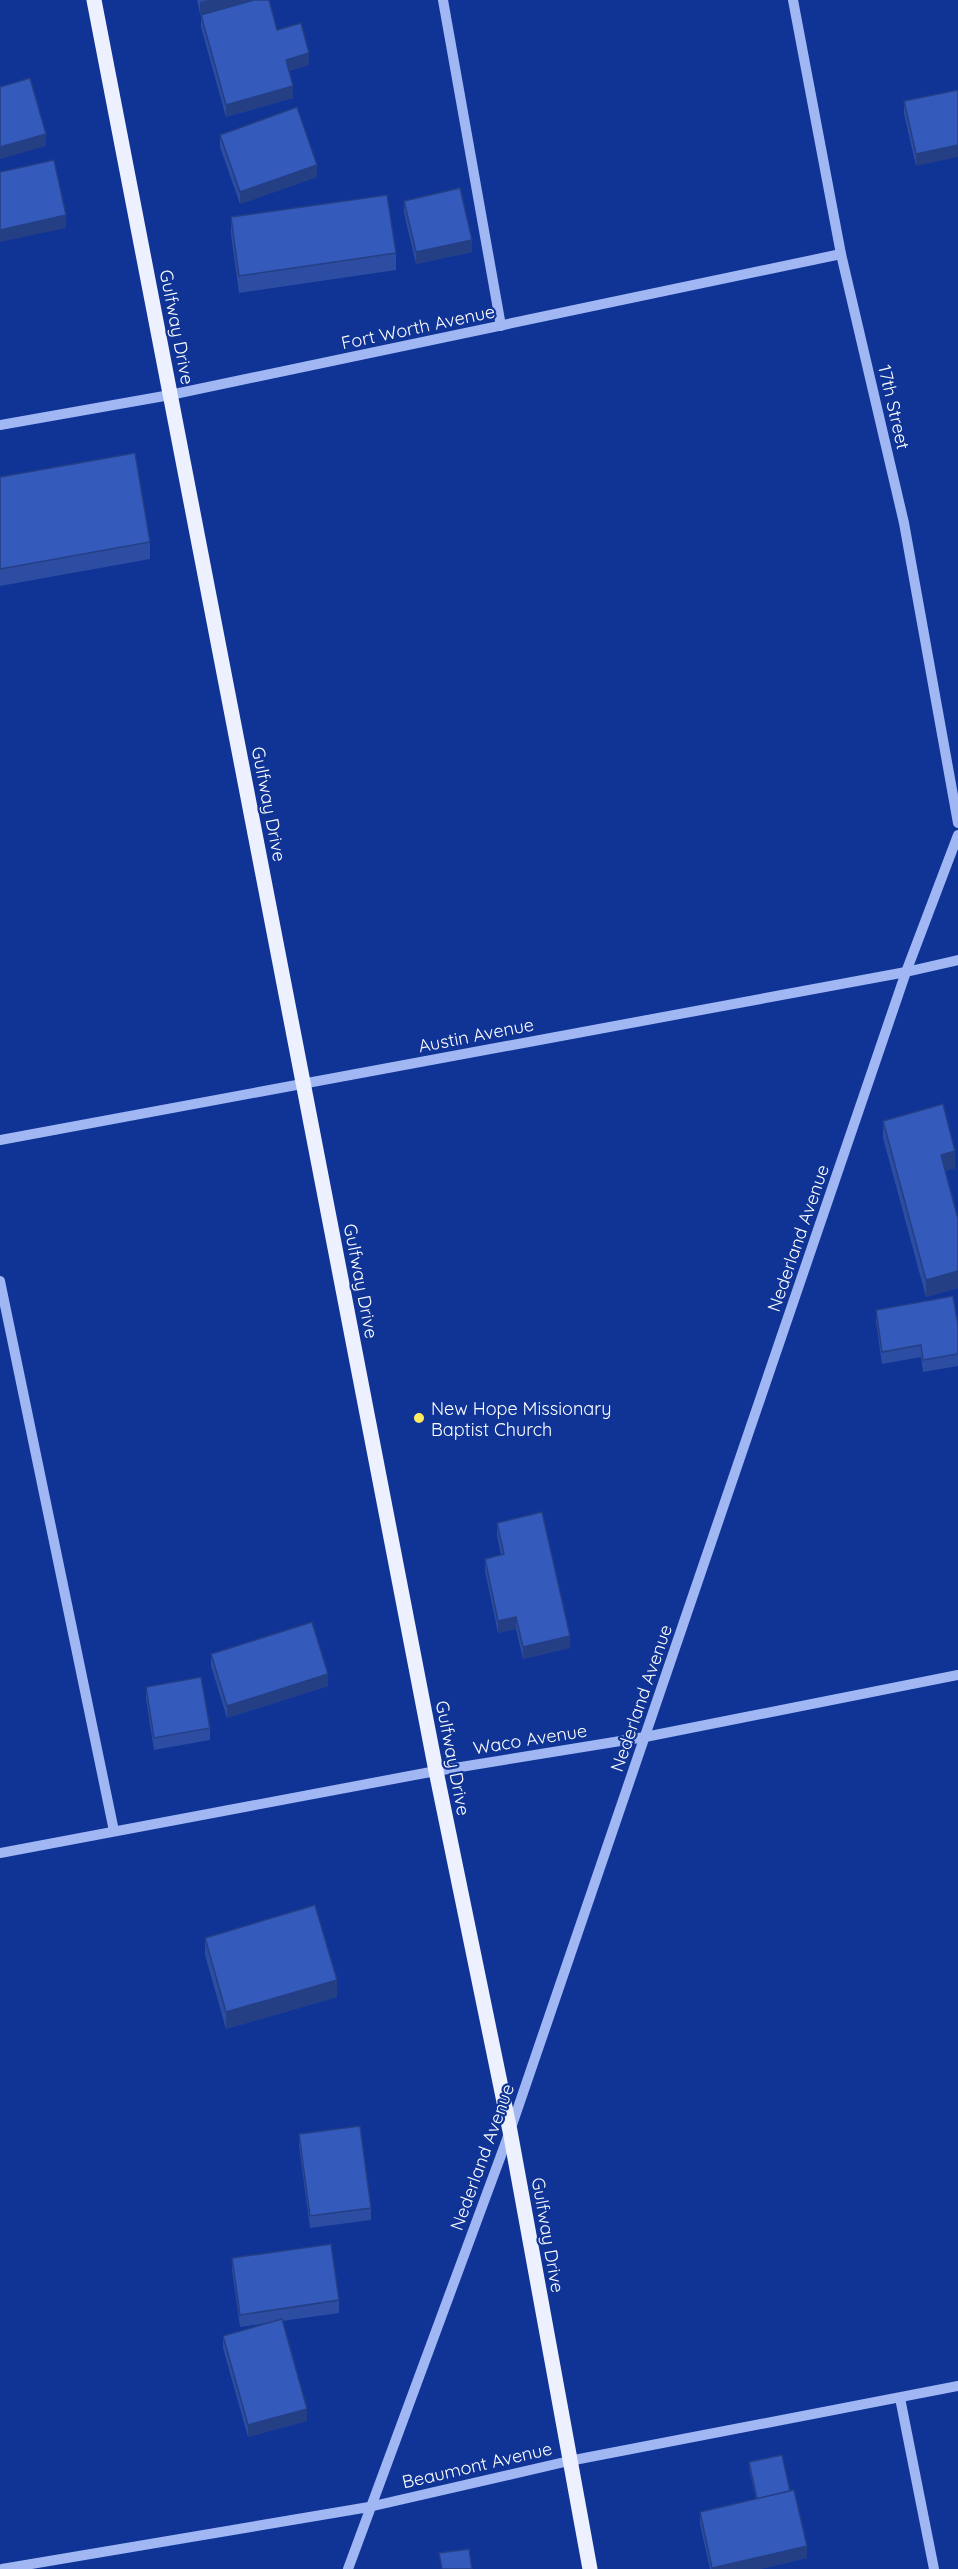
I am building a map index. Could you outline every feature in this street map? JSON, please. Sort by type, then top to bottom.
[{"type":"main road","name":"Gulfway Drive","points":[[94,0],[436,1771],[510,2131],[590,2569]]},
{"type":"street","points":[[443,0],[501,326]]},
{"type":"street","name":"17th Street","points":[[793,0],[841,254],[904,523],[958,823]]},
{"type":"street","name":"Fort Worth Avenue","points":[[0,425],[170,396],[841,254]]},
{"type":"street","name":"Nederland Avenue","points":[[348,2569],[369,2507],[510,2131],[906,972],[958,835]]},
{"type":"street","name":"Austin Avenue","points":[[0,1140],[906,972],[958,960]]},
{"type":"street","points":[[0,1281],[114,1831]]},
{"type":"street","name":"Waco Avenue","points":[[0,1853],[436,1771],[645,1737],[958,1675]]},
{"type":"street","name":"Beaumont Avenue","points":[[2,2569],[369,2507],[569,2461],[958,2386]]},
{"type":"street","points":[[900,2398],[934,2569]]},
{"type":"building","points":[[254,0],[269,0],[277,30],[301,23],[309,53],[286,60],[293,86],[226,105],[201,15]]},
{"type":"building","points":[[30,78],[46,134],[0,147],[0,87]]},
{"type":"building","points":[[958,90],[958,145],[916,154],[904,101]]},
{"type":"building","points":[[297,107],[317,165],[240,192],[220,135]]},
{"type":"building","points":[[54,160],[66,215],[0,230],[0,172]]},
{"type":"building","points":[[460,188],[472,240],[416,252],[404,201]]},
{"type":"building","points":[[387,195],[396,253],[239,276],[231,217]]},
{"type":"building","points":[[135,453],[150,542],[0,569],[0,477]]},
{"type":"building","points":[[943,1104],[955,1151],[941,1155],[958,1219],[958,1271],[926,1280],[883,1121]]},
{"type":"building","points":[[953,1296],[958,1325],[958,1354],[923,1360],[921,1345],[882,1352],[876,1310]]},
{"type":"building","points":[[542,1512],[570,1636],[523,1647],[516,1617],[498,1621],[485,1559],[504,1554],[497,1523]]},
{"type":"building","points":[[312,1622],[328,1674],[227,1706],[211,1654]]},
{"type":"building","points":[[201,1677],[210,1728],[154,1738],[146,1687]]},
{"type":"building","points":[[315,1905],[337,1980],[226,2012],[205,1938]]},
{"type":"building","points":[[360,2126],[371,2208],[310,2216],[299,2134]]},
{"type":"building","points":[[331,2244],[339,2300],[240,2315],[232,2258]]},
{"type":"building","points":[[282,2319],[307,2409],[248,2425],[223,2336]]},
{"type":"building","points":[[782,2455],[790,2491],[757,2499],[749,2462]]},
{"type":"building","points":[[794,2490],[807,2546],[712,2568],[700,2512]]},
{"type":"building","points":[[469,2549],[472,2569],[442,2569],[439,2553]]},
{"type":"place","name":"New Hope Missionary Baptist Church","points":[[419,1418]]}]
